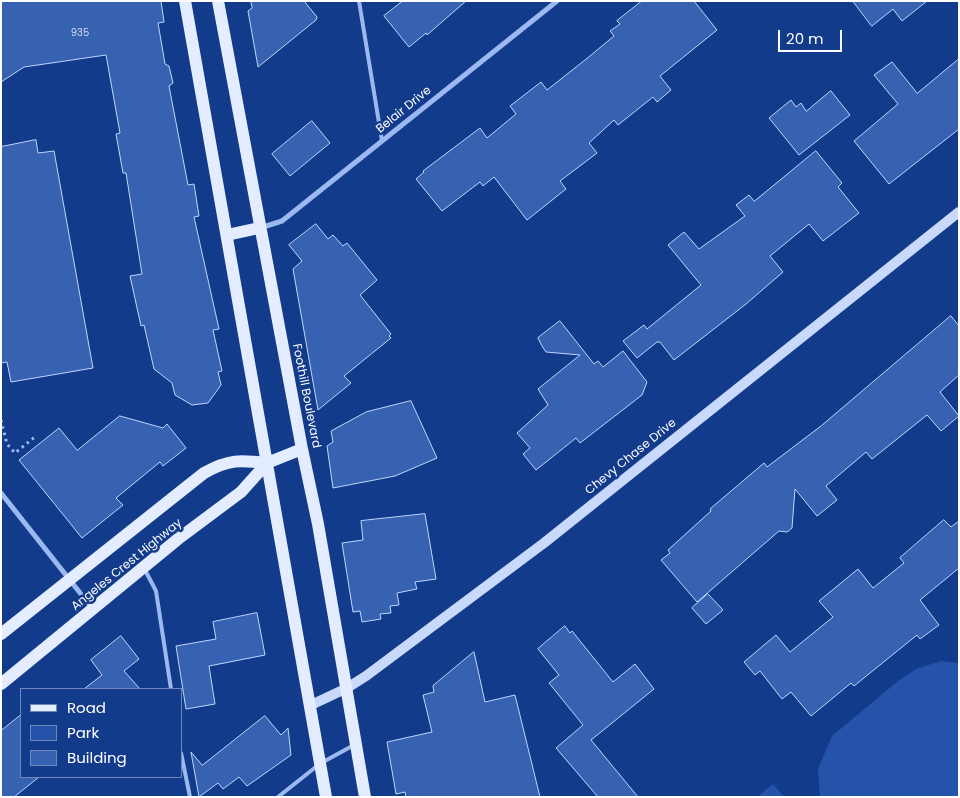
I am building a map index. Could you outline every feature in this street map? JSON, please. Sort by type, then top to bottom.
[{"type":"main road","points":[[185,1],[326,797]]},
{"type":"main road","name":"Foothill Boulevard","points":[[218,1],[302,449],[318,524],[348,688],[365,797]]},
{"type":"main road","name":"Chevy Chase Drive","points":[[309,706],[348,688],[544,543],[959,212]]},
{"type":"main road","points":[[227,235],[260,228]]},
{"type":"main road","name":"Angeles Crest Highway","points":[[1,684],[241,492],[267,463],[302,449]]},
{"type":"main road","name":"Angeles Crest Highway","points":[[1,634],[204,473],[219,465],[235,460],[267,463]]},
{"type":"street","name":"Belair Drive","points":[[260,228],[282,221],[556,1]]},
{"type":"street","points":[[1,492],[94,610]]},
{"type":"lane","points":[[358,1],[382,141]]},
{"type":"lane","points":[[144,568],[156,591],[171,688]]},
{"type":"lane","points":[[278,797],[320,764],[357,744]]},
{"type":"lane","points":[[182,758],[190,797]]},
{"type":"path","points":[[1,420],[7,444],[15,453],[36,436]]},
{"type":"green space","points":[[941,661],[959,663],[959,797],[820,797],[818,769],[832,736],[898,681],[916,669]]},
{"type":"green space","points":[[773,784],[784,797],[757,797]]},
{"type":"building","points":[[1,1],[161,1],[164,22],[158,23],[165,64],[169,66],[173,83],[169,86],[188,185],[194,184],[199,216],[194,217],[219,329],[213,330],[222,371],[218,372],[221,385],[208,403],[192,405],[175,395],[172,383],[154,369],[144,325],[141,326],[130,276],[142,274],[126,173],[123,173],[116,134],[120,133],[106,55],[24,67],[1,82]]},
{"type":"building","points":[[251,1],[304,1],[317,17],[316,20],[258,67],[248,11],[252,8]]},
{"type":"building","points":[[403,1],[466,1],[427,35],[426,33],[409,47],[384,16]]},
{"type":"building","points":[[642,1],[694,1],[717,30],[660,76],[671,90],[657,102],[653,97],[618,125],[614,120],[589,143],[597,153],[560,181],[566,189],[527,220],[494,177],[483,186],[480,182],[442,211],[416,179],[423,171],[480,128],[487,138],[516,114],[510,106],[541,82],[547,90],[585,60],[614,36],[610,31],[620,24],[617,21]]},
{"type":"building","points":[[853,1],[927,1],[902,21],[893,9],[872,26]]},
{"type":"building","points":[[959,59],[959,129],[889,184],[854,141],[898,104],[874,75],[892,62],[917,93]]},
{"type":"building","points":[[831,91],[850,115],[799,155],[769,118],[791,100],[796,107],[801,103],[806,111]]},
{"type":"building","points":[[312,121],[330,143],[290,176],[272,154]]},
{"type":"building","points":[[36,140],[38,153],[54,151],[93,368],[11,382],[7,362],[1,363],[1,147]]},
{"type":"building","points":[[816,151],[842,183],[838,187],[859,213],[823,241],[809,224],[770,256],[783,272],[746,304],[674,360],[660,342],[657,342],[637,358],[623,341],[644,325],[647,329],[701,285],[668,245],[684,232],[699,249],[745,216],[736,205],[749,195],[754,201]]},
{"type":"building","points":[[316,224],[328,239],[333,235],[343,246],[347,243],[377,280],[360,295],[391,334],[389,336],[391,338],[344,376],[351,383],[318,410],[293,269],[302,261],[289,245]]},
{"type":"building","points":[[951,316],[959,326],[959,375],[940,392],[959,416],[941,431],[927,415],[872,459],[866,452],[826,486],[837,500],[817,516],[795,489],[792,528],[787,532],[779,531],[697,602],[661,560],[670,553],[668,550],[711,511],[710,509],[764,463],[767,467],[821,426]]},
{"type":"building","points":[[560,321],[594,364],[598,361],[603,367],[623,351],[647,382],[642,395],[580,443],[576,438],[536,470],[523,454],[530,448],[517,433],[548,405],[538,389],[580,355],[546,352],[542,346],[538,338]]},
{"type":"building","points":[[411,401],[437,458],[395,476],[333,488],[327,446],[333,442],[331,431],[366,412]]},
{"type":"building","points":[[120,416],[163,428],[167,424],[186,448],[163,466],[160,462],[116,498],[123,505],[82,538],[19,460],[59,428],[77,450]]},
{"type":"building","points":[[425,514],[436,579],[415,582],[417,589],[397,593],[399,605],[390,606],[391,613],[380,614],[381,619],[362,622],[360,611],[353,612],[342,543],[363,540],[361,521]]},
{"type":"building","points":[[944,520],[951,527],[959,521],[959,568],[920,600],[939,625],[920,639],[917,635],[854,686],[851,683],[811,716],[791,692],[782,699],[760,671],[755,675],[744,662],[776,635],[790,652],[833,617],[819,601],[858,569],[873,588],[904,563],[900,558]]},
{"type":"building","points":[[708,594],[723,610],[706,624],[692,608]]},
{"type":"building","points":[[257,613],[265,655],[209,666],[215,704],[186,709],[176,646],[216,639],[213,622]]},
{"type":"building","points":[[565,626],[570,633],[572,631],[613,682],[635,664],[654,689],[591,740],[638,797],[598,797],[556,748],[583,725],[549,683],[559,675],[538,649]]},
{"type":"building","points":[[121,636],[139,659],[124,671],[139,688],[85,688],[102,675],[91,660]]},
{"type":"building","points":[[474,652],[485,702],[515,695],[540,797],[406,797],[405,792],[396,794],[387,742],[432,732],[423,695],[434,692],[433,686]]},
{"type":"building","points":[[20,716],[20,778],[38,778],[14,797],[1,797],[1,731]]},
{"type":"building","points":[[265,716],[281,735],[288,728],[291,755],[247,786],[239,777],[223,789],[218,783],[199,797],[191,752],[202,765]]}]
